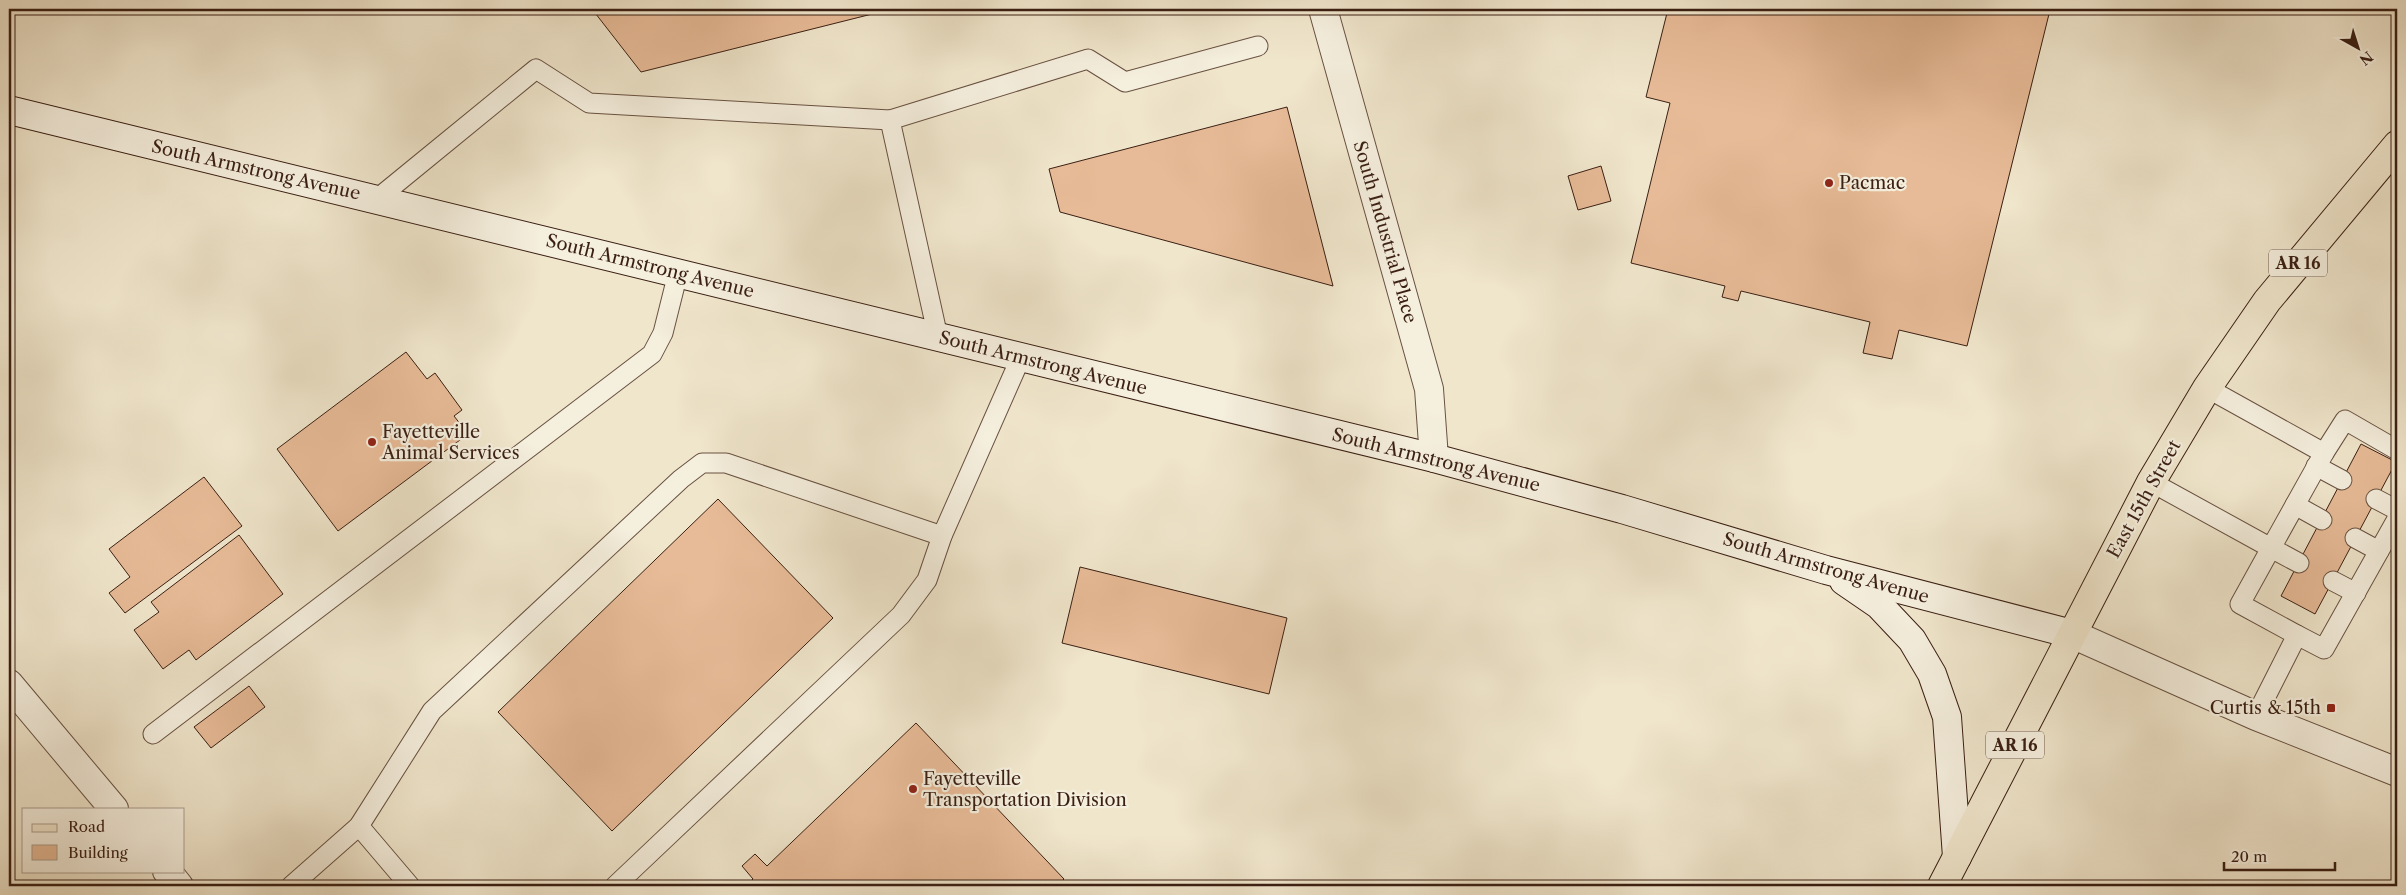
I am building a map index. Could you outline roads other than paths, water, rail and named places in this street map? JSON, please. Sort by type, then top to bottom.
[{"type":"main road","name":"East 15th Street","points":[[1942,886],[2151,482],[2207,388],[2267,301],[2397,145]]},
{"type":"street","name":"South Industrial Place","points":[[1323,9],[1429,389],[1434,458]]},
{"type":"street","name":"South Armstrong Avenue","points":[[9,110],[1434,458],[1622,509],[1826,570],[2072,634],[2256,716],[2397,772]]},
{"type":"street","points":[[1826,570],[1879,605],[1912,640],[1932,674],[1947,718],[1957,858]]},
{"type":"street","points":[[9,685],[113,808]]},
{"type":"street","points":[[168,872],[180,886]]},
{"type":"lane","points":[[377,199],[536,69],[589,103],[890,120],[1088,59],[1125,82],[1258,46]]},
{"type":"lane","points":[[890,120],[938,337]]},
{"type":"lane","points":[[152,734],[652,354],[663,333],[678,274]]},
{"type":"lane","points":[[615,886],[901,616],[927,580],[942,536],[1021,358]]},
{"type":"lane","points":[[2207,388],[2320,460],[2342,480]]},
{"type":"lane","points":[[2397,450],[2345,420],[2320,460],[2240,604],[2324,649],[2397,519]]},
{"type":"lane","points":[[291,886],[359,826],[432,710],[681,479],[702,463],[726,463],[942,536]]},
{"type":"lane","points":[[2151,482],[2299,563]]},
{"type":"lane","points":[[2376,499],[2397,510]]},
{"type":"lane","points":[[2295,505],[2322,520]]},
{"type":"lane","points":[[2356,538],[2379,551]]},
{"type":"lane","points":[[2333,581],[2356,593]]},
{"type":"lane","points":[[2256,716],[2297,635]]},
{"type":"lane","points":[[359,826],[410,886]]},
{"type":"place","name":"Pacmac","points":[[1829,183]]},
{"type":"place","name":"Fayetteville Animal Services","points":[[372,442]]},
{"type":"place","name":"Curtis & 15th","points":[[2331,708]]},
{"type":"place","name":"Fayetteville Transportation Division","points":[[913,789]]}]
